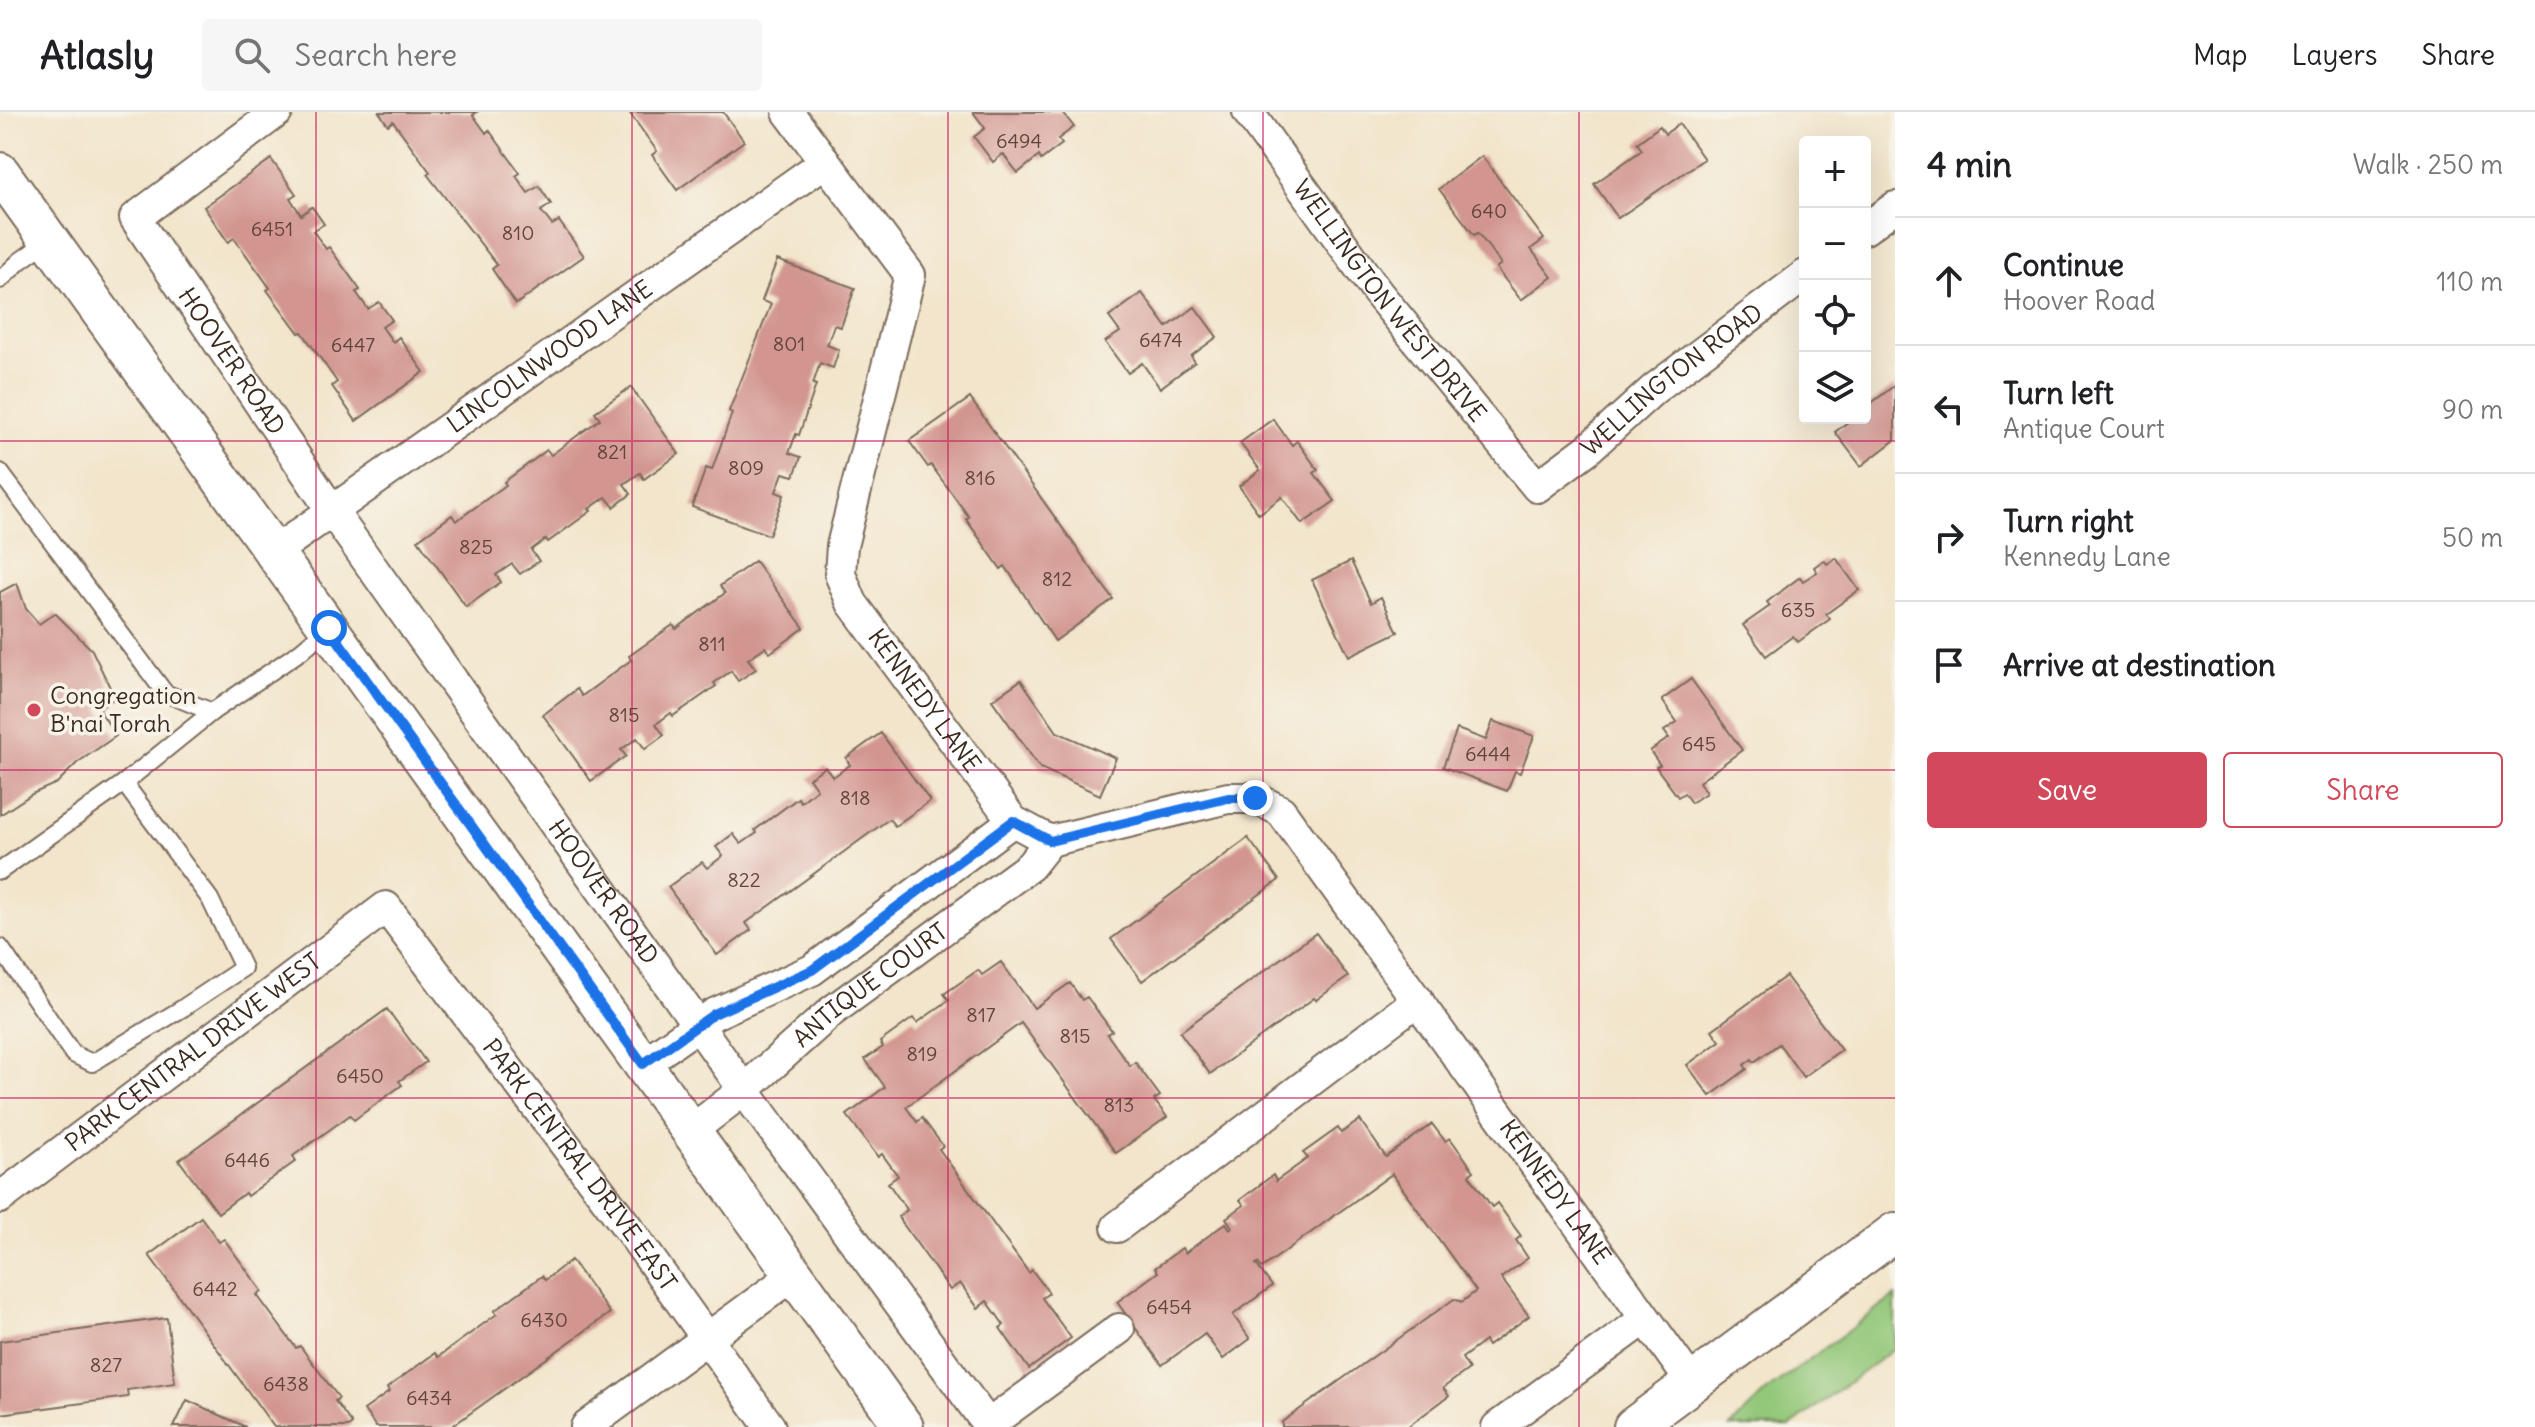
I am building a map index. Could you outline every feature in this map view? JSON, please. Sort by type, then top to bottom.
[{"type":"street","name":"HOOVER ROAD","points":[[277,112],[135,218],[332,511],[744,1090],[988,1425],[1119,1329]]},
{"type":"street","name":"KENNEDY LANE","points":[[788,112],[910,275],[842,546],[840,574],[852,603],[1013,821],[1050,841],[1228,798],[1255,798],[1281,811],[1692,1383]]},
{"type":"street","name":"WELLINGTON WEST DRIVE","points":[[1248,112],[1377,292],[1537,487]]},
{"type":"street","name":"LINCOLNWOOD LANE","points":[[274,552],[825,162]]},
{"type":"street","points":[[0,172],[904,1427]]},
{"type":"street","points":[[1871,225],[1895,207]]},
{"type":"street","name":"WELLINGTON ROAD","points":[[1537,487],[1588,449],[1654,389],[1799,280]]},
{"type":"street","name":"ANTIQUE COURT","points":[[643,1064],[714,1014],[812,970],[1013,821]]},
{"type":"street","name":"ANTIQUE COURT","points":[[692,1130],[744,1090],[832,1011],[1030,866],[1050,841]]},
{"type":"street","name":"PARK CENTRAL DRIVE WEST","points":[[0,1198],[386,907]]},
{"type":"street","name":"PARK CENTRAL DRIVE EAST","points":[[386,907],[628,1228],[770,1427]]},
{"type":"street","points":[[1117,1227],[1418,1000]]},
{"type":"street","points":[[1633,1427],[1895,1232]]},
{"type":"street","points":[[586,1427],[795,1274]]},
{"type":"street","points":[[1497,1427],[1645,1319]]},
{"type":"lane","points":[[0,280],[49,240]]},
{"type":"lane","points":[[0,472],[165,693],[212,712]]},
{"type":"lane","points":[[0,871],[124,783],[212,712],[329,628]]},
{"type":"lane","points":[[0,947],[73,1054],[92,1063],[243,968],[210,899],[124,783]]},
{"type":"green space","points":[[1895,1296],[1895,1348],[1789,1427],[1730,1427],[1768,1390]]},
{"type":"building","points":[[379,112],[477,112],[473,115],[486,133],[489,130],[520,173],[516,176],[528,193],[539,186],[551,204],[541,211],[552,225],[559,221],[584,256],[516,304],[492,269],[497,265],[427,174],[430,172],[393,121],[388,125]]},
{"type":"building","points":[[629,112],[723,112],[744,141],[677,190],[652,155],[657,151]]},
{"type":"building","points":[[973,112],[1062,112],[1074,127],[1058,139],[1062,144],[1041,160],[1039,156],[1018,173],[1003,154],[993,162],[974,137],[985,128]]},
{"type":"building","points":[[1679,124],[1704,159],[1618,218],[1594,184],[1642,150],[1637,143],[1660,126],[1665,134]]},
{"type":"building","points":[[1482,156],[1544,239],[1531,249],[1552,277],[1521,300],[1496,268],[1501,264],[1439,189]]},
{"type":"building","points":[[271,159],[296,194],[290,198],[301,215],[312,207],[324,224],[313,231],[326,249],[329,247],[360,290],[356,292],[368,309],[379,302],[392,320],[382,327],[393,342],[399,337],[424,372],[356,421],[332,386],[337,382],[302,332],[299,333],[267,290],[270,288],[234,238],[228,242],[204,207]]},
{"type":"building","points":[[777,260],[855,288],[841,327],[834,325],[827,345],[839,350],[833,368],[820,363],[799,435],[796,434],[789,453],[801,457],[794,476],[783,473],[776,492],[784,495],[769,535],[692,507],[706,468],[712,470],[732,413],[729,411],[771,304],[762,301]]},
{"type":"building","points":[[1142,293],[1167,327],[1195,307],[1217,337],[1191,356],[1195,362],[1160,388],[1142,363],[1128,373],[1105,342],[1120,332],[1109,317]]},
{"type":"building","points":[[1895,385],[1895,440],[1861,466],[1835,432],[1845,424],[1871,424],[1871,403]]},
{"type":"building","points":[[631,387],[679,454],[644,479],[640,473],[624,484],[631,494],[614,507],[606,497],[548,542],[546,539],[531,550],[539,561],[520,574],[512,564],[496,575],[501,582],[466,607],[418,540],[452,515],[456,521],[547,450],[551,455],[600,419],[595,412]]},
{"type":"building","points":[[970,398],[1113,599],[1055,641],[1005,566],[1001,569],[966,519],[969,517],[909,441]]},
{"type":"building","points":[[1273,419],[1292,445],[1297,441],[1318,470],[1314,473],[1335,501],[1302,524],[1282,497],[1259,514],[1239,486],[1260,470],[1240,443]]},
{"type":"building","points":[[1836,558],[1859,590],[1826,614],[1830,619],[1798,642],[1793,636],[1766,656],[1743,625],[1770,606],[1767,602],[1800,577],[1803,581],[1817,572],[1814,567],[1824,560],[1827,564]]},
{"type":"building","points":[[755,561],[804,628],[770,653],[765,647],[748,659],[756,669],[738,681],[731,671],[714,683],[716,686],[673,716],[671,713],[656,724],[664,735],[645,749],[637,738],[621,750],[626,756],[591,781],[543,715],[577,689],[582,696],[631,660],[629,656],[673,625],[676,629],[725,593],[720,586]]},
{"type":"building","points":[[1351,561],[1371,603],[1381,597],[1398,632],[1349,656],[1312,580]]},
{"type":"building","name":"Congregation B'nai Torah","points":[[17,583],[26,609],[39,624],[55,613],[92,650],[115,698],[99,709],[116,736],[77,763],[57,783],[32,794],[0,815],[0,592]]},
{"type":"building","points":[[1691,679],[1742,750],[1699,782],[1706,793],[1691,803],[1684,793],[1678,797],[1656,767],[1660,765],[1650,751],[1669,738],[1664,731],[1677,722],[1662,700]]},
{"type":"building","points":[[1021,680],[1057,732],[1116,758],[1100,795],[1040,768],[992,700]]},
{"type":"building","points":[[1493,721],[1534,736],[1520,773],[1515,771],[1507,791],[1443,767],[1457,729],[1486,740]]},
{"type":"building","points":[[881,733],[930,801],[895,826],[889,819],[746,923],[751,930],[717,955],[668,887],[702,862],[707,868],[723,856],[716,847],[733,834],[741,844],[798,798],[801,802],[817,789],[809,778],[825,767],[833,777],[850,765],[846,758]]},
{"type":"building","points":[[1248,838],[1279,880],[1142,981],[1111,939]]},
{"type":"building","points":[[1316,933],[1348,977],[1210,1074],[1180,1032]]},
{"type":"building","points":[[1001,962],[1034,1008],[1070,983],[1082,1000],[1087,997],[1112,1031],[1107,1034],[1130,1066],[1135,1062],[1160,1096],[1154,1100],[1167,1117],[1116,1153],[1021,1023],[906,1107],[917,1122],[922,1118],[943,1146],[939,1149],[1029,1273],[1032,1270],[1049,1293],[1042,1298],[1071,1338],[1029,1369],[1000,1328],[1004,1325],[987,1301],[978,1308],[960,1283],[950,1290],[898,1217],[907,1210],[888,1183],[898,1176],[882,1154],[878,1157],[847,1115],[885,1087],[865,1059],[883,1047],[880,1042],[913,1018],[917,1023],[949,1000],[944,994],[978,970],[982,975]]},
{"type":"building","points":[[1786,976],[1841,1050],[1803,1077],[1779,1044],[1754,1062],[1752,1059],[1744,1065],[1747,1069],[1710,1096],[1687,1065],[1720,1041],[1712,1030]]},
{"type":"building","points":[[387,1009],[426,1062],[399,1081],[402,1085],[354,1120],[350,1115],[293,1156],[296,1161],[218,1213],[179,1160]]},
{"type":"building","points":[[1360,1120],[1386,1157],[1432,1124],[1445,1141],[1450,1138],[1474,1171],[1469,1175],[1492,1207],[1497,1203],[1521,1236],[1516,1240],[1528,1258],[1501,1278],[1529,1316],[1488,1346],[1485,1341],[1462,1358],[1469,1369],[1443,1388],[1449,1396],[1407,1427],[1282,1427],[1282,1422],[1454,1299],[1462,1302],[1476,1291],[1392,1174],[1262,1268],[1256,1264],[1272,1286],[1233,1315],[1250,1339],[1223,1359],[1205,1334],[1162,1365],[1117,1302],[1158,1272],[1155,1268],[1182,1248],[1185,1253],[1226,1223],[1230,1229],[1232,1227],[1226,1218],[1244,1205],[1240,1200],[1273,1175],[1276,1181],[1308,1158],[1303,1153],[1338,1128],[1341,1133]]},
{"type":"building","points":[[201,1217],[219,1242],[224,1239],[262,1291],[257,1295],[296,1348],[300,1346],[339,1398],[335,1401],[352,1424],[348,1427],[274,1427],[149,1255]]},
{"type":"building","points":[[571,1260],[610,1313],[451,1427],[376,1427],[364,1410],[389,1392],[387,1388],[435,1353],[438,1357],[497,1314],[494,1311],[542,1276],[545,1280]]},
{"type":"building","points":[[167,1318],[175,1383],[127,1390],[128,1397],[0,1414],[0,1341]]},
{"type":"building","points":[[187,1400],[246,1427],[174,1427]]},
{"type":"place","name":"Congregation B'nai Torah","points":[[34,710]]},
{"type":"route","points":[[329,628],[643,1064],[714,1014],[812,970],[1013,821],[1050,841],[1228,798],[1255,798]]}]
